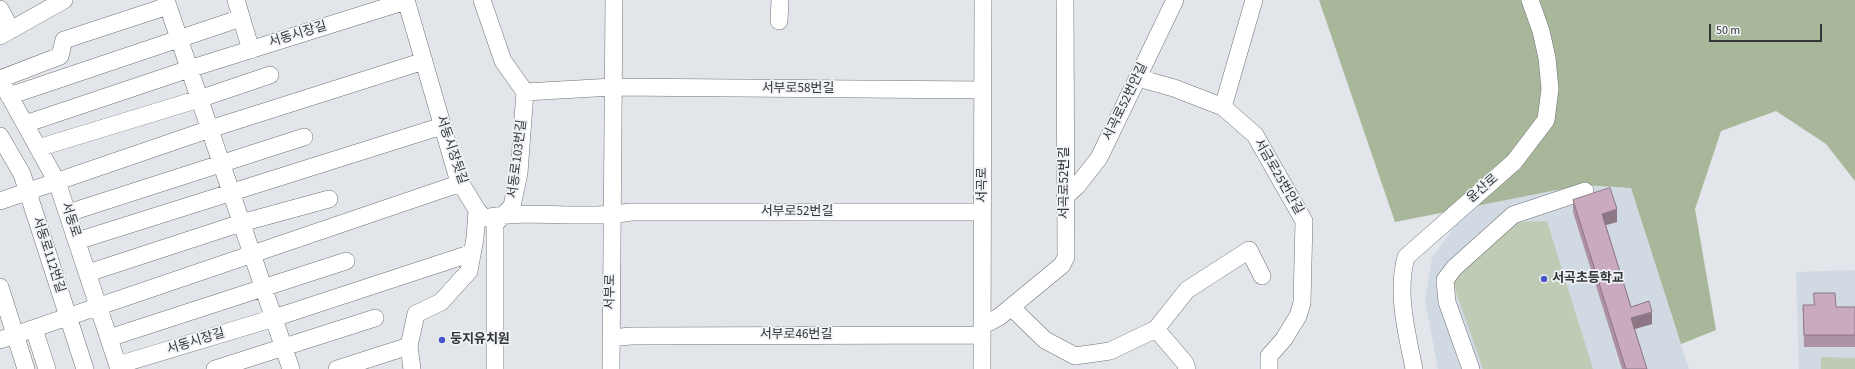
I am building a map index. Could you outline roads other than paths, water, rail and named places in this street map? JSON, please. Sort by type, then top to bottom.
[{"type":"street","points":[[0,10],[6,33],[40,6],[64,0]]},
{"type":"street","points":[[236,0],[251,50]]},
{"type":"street","points":[[482,0],[502,61],[525,92],[613,88]]},
{"type":"street","name":"서부로","points":[[611,369],[614,0]]},
{"type":"street","points":[[779,21],[780,0]]},
{"type":"street","name":"서곡로","points":[[982,369],[983,0]]},
{"type":"street","name":"서곡로52번길","points":[[982,330],[1062,264],[1066,258],[1065,0]]},
{"type":"street","name":"서곡로52번안길","points":[[1065,197],[1077,186],[1099,158],[1175,0]]},
{"type":"street","points":[[1223,108],[1254,0]]},
{"type":"street","name":"윤산로","points":[[1414,369],[1404,316],[1401,274],[1406,257],[1514,162],[1546,120],[1550,89],[1547,58],[1541,31],[1530,0]]},
{"type":"street","name":"서동시장길","points":[[25,124],[189,69],[406,1]]},
{"type":"street","name":"서동시장뒷길","points":[[406,1],[442,126],[461,183],[477,210]]},
{"type":"street","points":[[0,79],[60,56],[64,40],[167,3],[291,369]]},
{"type":"street","points":[[9,96],[241,18]]},
{"type":"street","points":[[0,201],[210,129],[424,61]]},
{"type":"street","points":[[38,148],[200,99],[270,75]]},
{"type":"street","name":"서금로25번안길","points":[[1138,78],[1174,88],[1223,108],[1255,135],[1304,221],[1302,303],[1298,316],[1284,339],[1270,356],[1269,369]]},
{"type":"street","name":"서동로","points":[[0,79],[57,182],[119,367]]},
{"type":"street","name":"서부로58번길","points":[[613,88],[983,90]]},
{"type":"street","name":"서동로103번길","points":[[495,369],[495,224],[512,206],[519,173],[525,92]]},
{"type":"street","points":[[77,241],[232,194],[442,126]]},
{"type":"street","name":"서동로112번길","points":[[0,136],[22,174],[85,369]]},
{"type":"street","points":[[68,213],[304,137]]},
{"type":"street","points":[[8,338],[99,308],[252,253],[461,183]]},
{"type":"street","points":[[1471,369],[1447,302],[1445,280],[1454,268],[1513,215],[1586,191]]},
{"type":"street","points":[[88,273],[241,223],[329,199]]},
{"type":"street","points":[[477,210],[484,218],[504,214],[612,215]]},
{"type":"street","points":[[412,369],[409,346],[416,314],[441,302],[469,271],[475,238],[477,210]]},
{"type":"street","name":"서부로52번길","points":[[612,215],[631,212],[982,212]]},
{"type":"street","points":[[1011,307],[1045,340],[1075,356],[1110,352],[1156,329],[1187,290],[1249,250],[1262,276]]},
{"type":"street","name":"서동시장길","points":[[119,367],[472,253]]},
{"type":"street","points":[[109,338],[346,261]]},
{"type":"street","points":[[0,287],[8,338],[26,369]]},
{"type":"street","points":[[215,369],[375,318]]},
{"type":"street","points":[[34,329],[47,369]]},
{"type":"street","points":[[1156,329],[1185,363],[1187,369]]},
{"type":"street","name":"서부로46번길","points":[[611,338],[631,336],[982,330]]},
{"type":"street","points":[[337,369],[409,346]]},
{"type":"place","name":"서곡초등학교","points":[[1544,279]]},
{"type":"place","name":"둥지유치원","points":[[442,340]]}]
